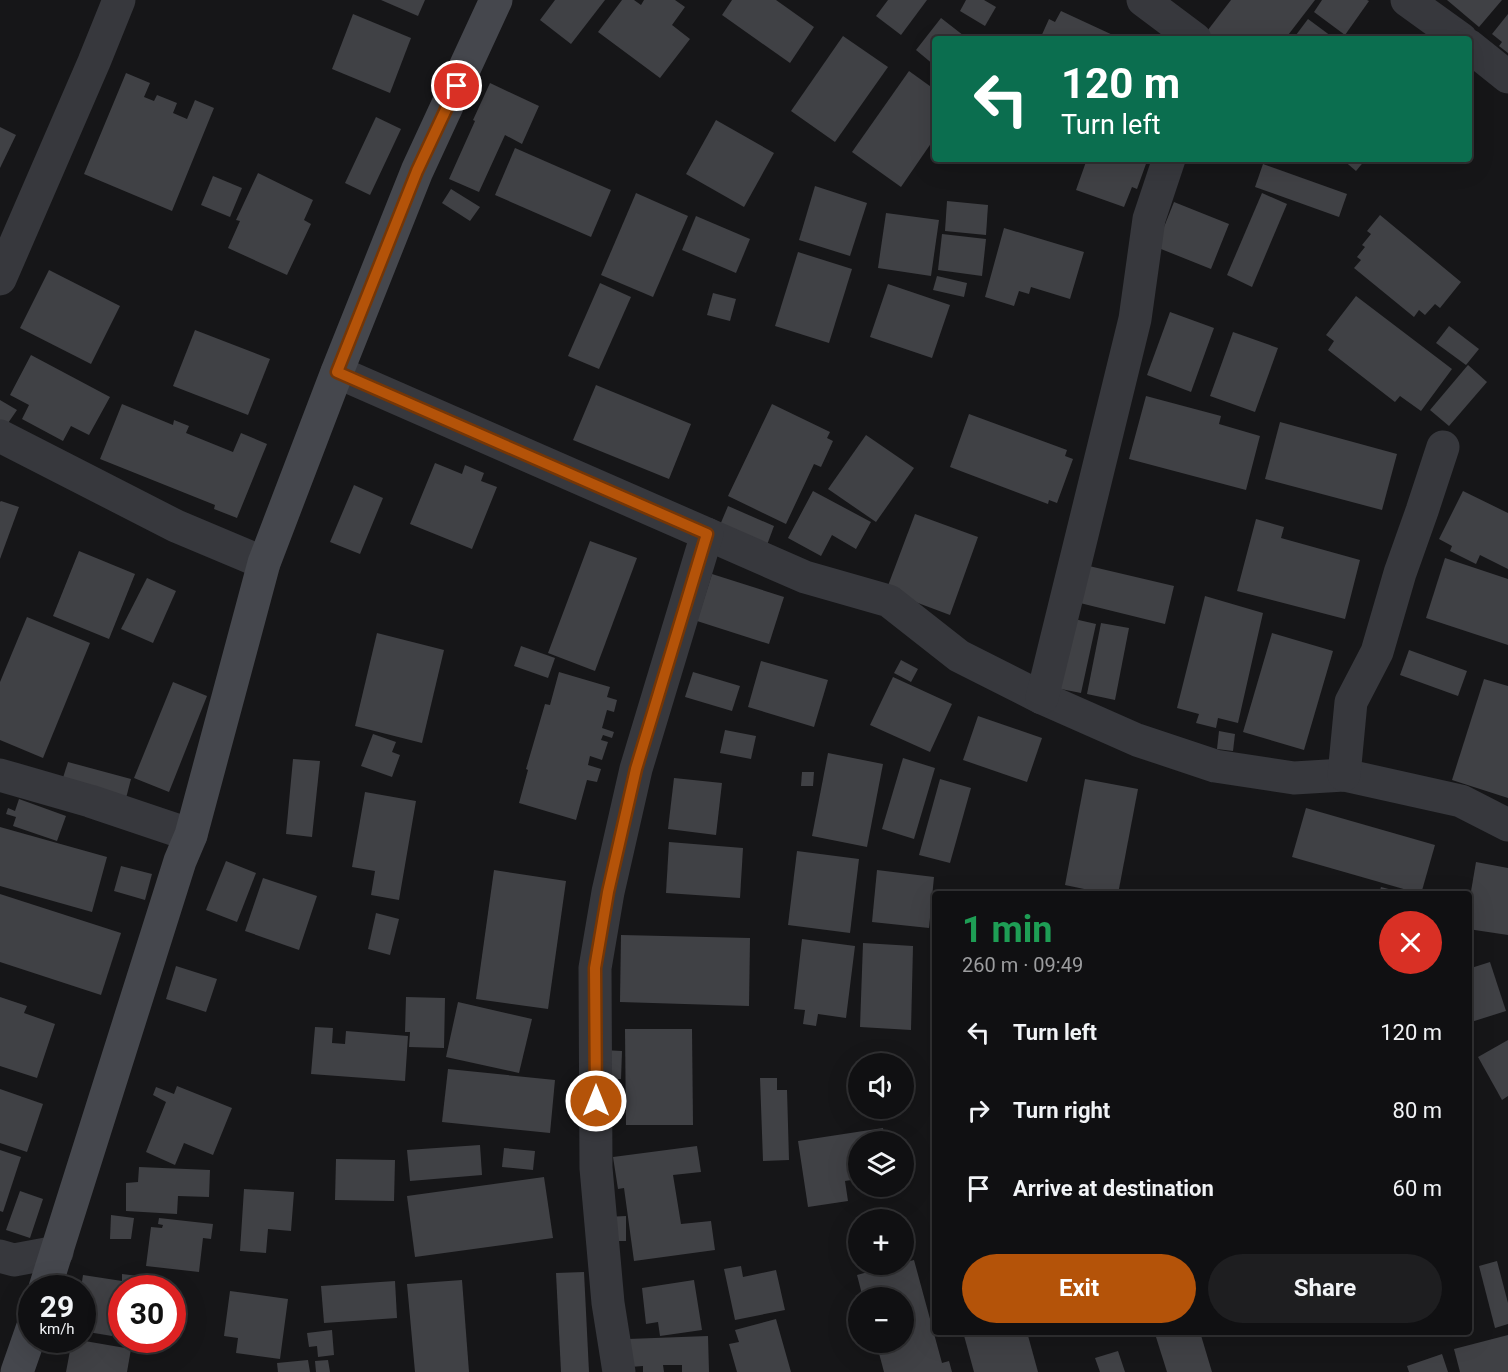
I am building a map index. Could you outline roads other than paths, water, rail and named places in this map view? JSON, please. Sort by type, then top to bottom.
[{"type":"street","points":[[0,279],[119,0]]},
{"type":"street","points":[[49,1275],[180,861],[191,835],[264,562],[417,171],[496,0]]},
{"type":"street","points":[[1143,0],[1191,36]]},
{"type":"street","points":[[1407,0],[1457,36]]},
{"type":"street","points":[[1472,48],[1508,77]]},
{"type":"street","points":[[1042,698],[1135,320],[1149,219],[1168,162]]},
{"type":"street","points":[[337,372],[804,576],[890,601],[959,656],[1042,698],[1137,740],[1215,766],[1294,778],[1344,775],[1461,801],[1508,825]]},
{"type":"street","points":[[0,436],[176,526],[264,562]]},
{"type":"street","points":[[1344,775],[1350,702],[1377,652],[1400,573],[1443,447]]},
{"type":"street","points":[[619,1372],[608,1303],[596,1168],[595,968],[608,892],[636,769],[707,534]]},
{"type":"street","points":[[0,775],[90,801],[191,835]]},
{"type":"street","points":[[0,1256],[14,1260],[57,1252]]},
{"type":"street","points":[[17,1372],[24,1353]]}]
